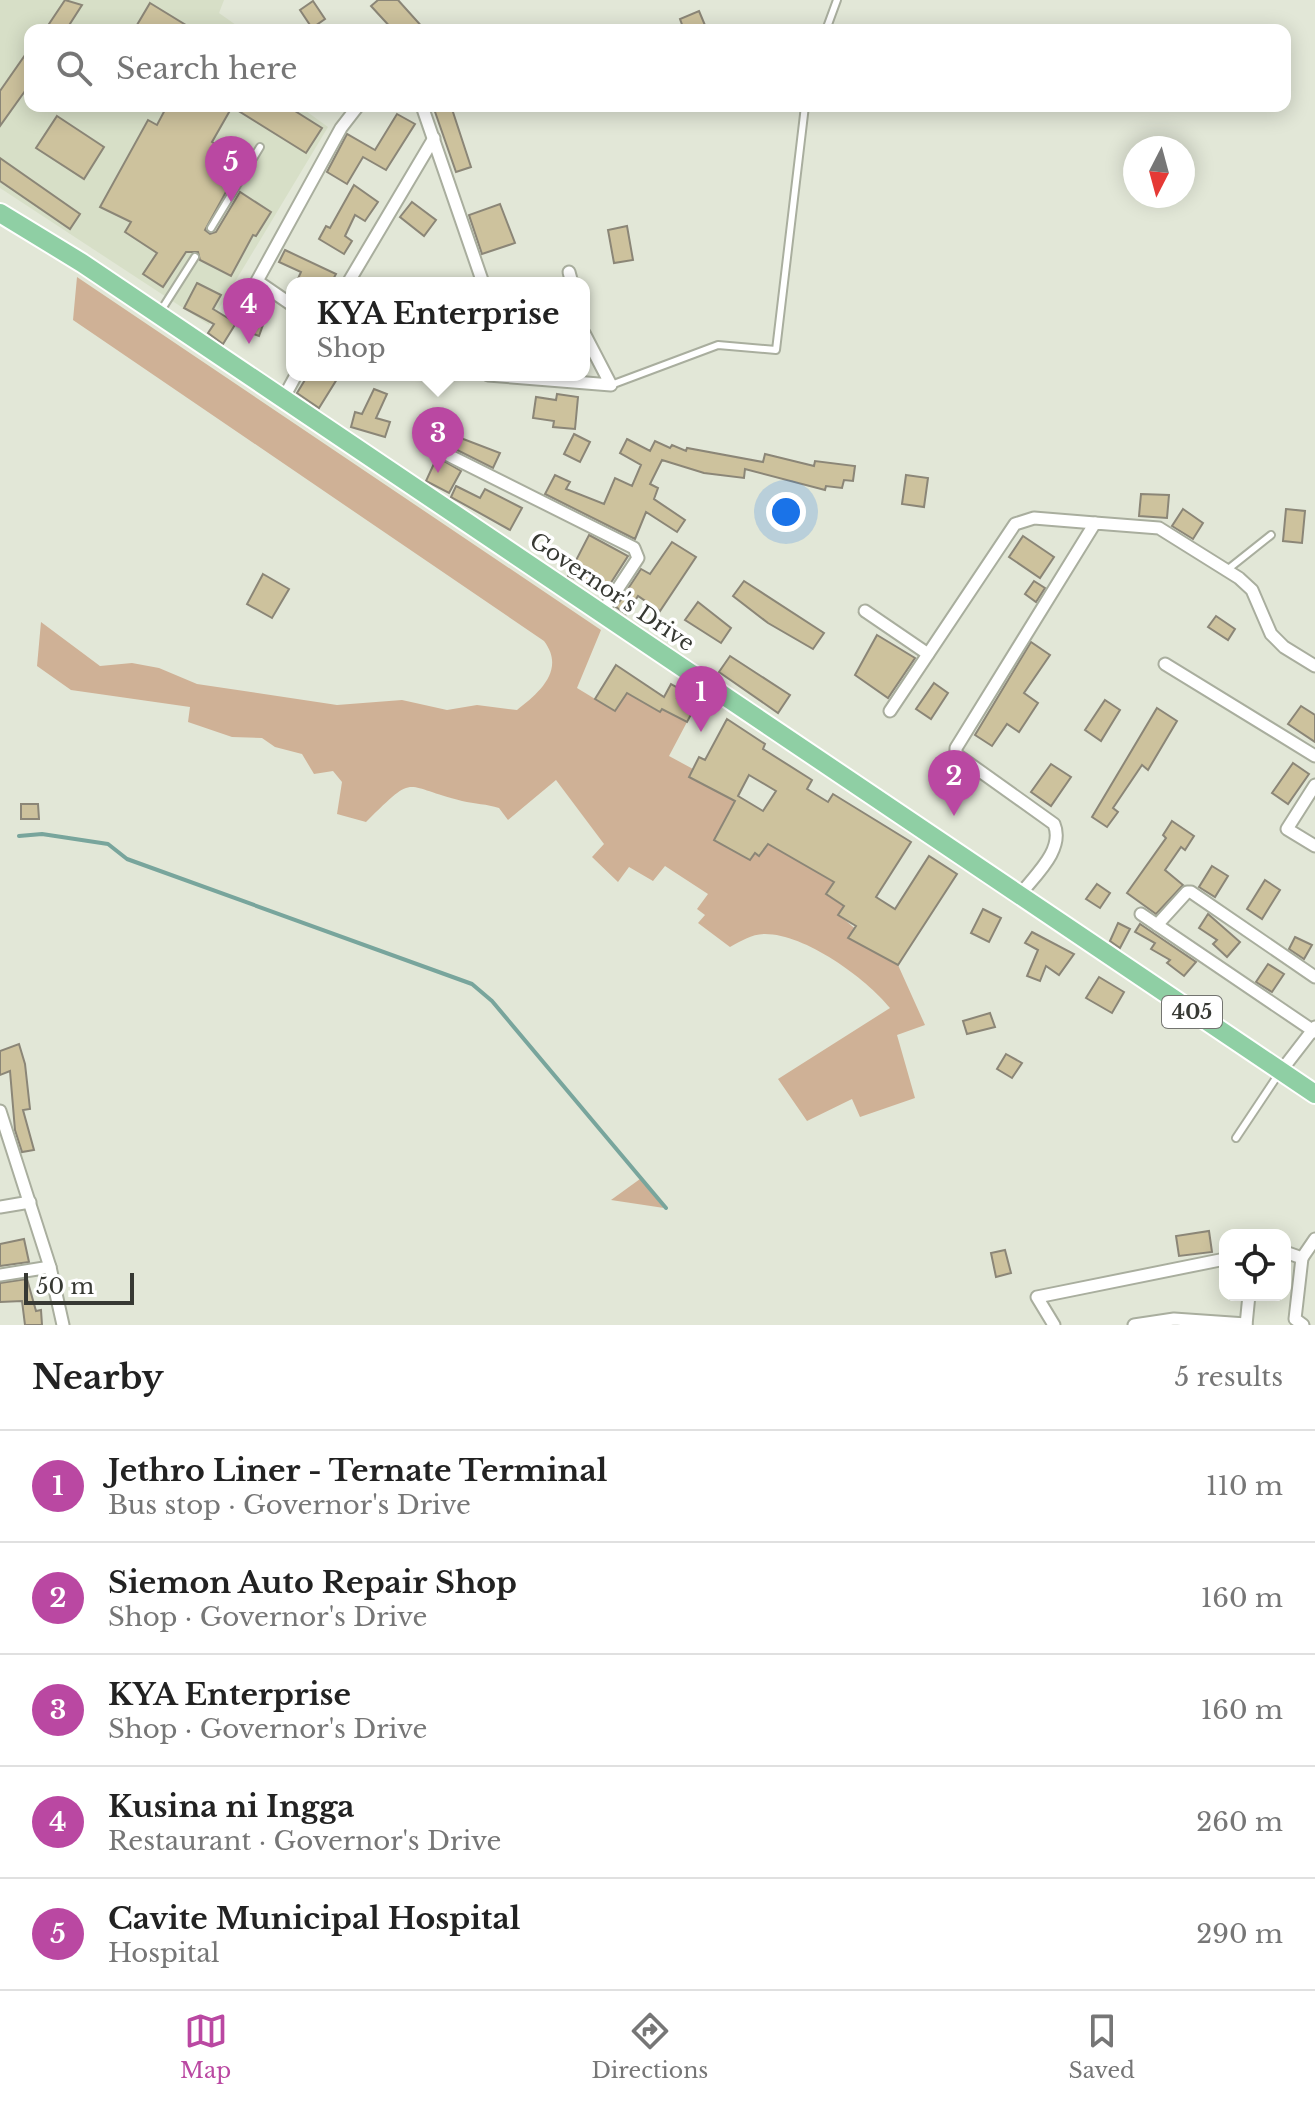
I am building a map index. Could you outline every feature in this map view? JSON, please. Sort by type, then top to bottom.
[{"type":"main road","name":"Governor's Drive","points":[[0,213],[158,315],[1315,1094]]},
{"type":"street","points":[[286,301],[257,281],[341,128],[353,112]]},
{"type":"street","points":[[424,112],[481,277]]},
{"type":"street","points":[[352,277],[434,138]]},
{"type":"street","points":[[590,345],[611,385]]},
{"type":"street","points":[[283,399],[293,381]]},
{"type":"street","points":[[564,381],[611,385]]},
{"type":"street","points":[[448,455],[634,548],[638,558],[601,614]]},
{"type":"street","points":[[890,711],[1015,524],[1034,518],[1159,528],[1252,590],[1278,642],[1315,666]]},
{"type":"street","points":[[1019,896],[1056,847],[1058,833],[1054,824],[956,754],[956,748],[1095,523]]},
{"type":"street","points":[[865,611],[928,654]]},
{"type":"street","points":[[1165,664],[1315,756]]},
{"type":"street","points":[[1315,785],[1287,829],[1315,846]]},
{"type":"street","points":[[1157,925],[1187,892],[1191,892],[1315,977]]},
{"type":"street","points":[[1141,914],[1314,1030],[1281,1071]]},
{"type":"street","points":[[0,1111],[6,1145],[30,1202],[50,1267],[63,1325]]},
{"type":"street","points":[[0,1207],[30,1202]]},
{"type":"street","points":[[1303,1325],[1295,1319],[1294,1302],[1302,1258],[1315,1239]]},
{"type":"street","points":[[1291,1254],[1302,1258]]},
{"type":"street","points":[[1054,1325],[1037,1297],[1219,1260]]},
{"type":"street","points":[[0,1275],[50,1267]]},
{"type":"street","points":[[1134,1325],[1174,1322],[1246,1324],[1248,1301]]},
{"type":"lane","points":[[828,24],[837,0]]},
{"type":"lane","points":[[611,385],[718,345],[776,350],[804,112]]},
{"type":"lane","points":[[211,228],[260,147]]},
{"type":"lane","points":[[158,315],[195,257]]},
{"type":"lane","points":[[1225,571],[1271,535]]},
{"type":"lane","points":[[1236,1138],[1281,1071]]},
{"type":"shaded area","points":[[0,0],[224,0],[219,13],[235,24],[24,24],[24,112],[307,112],[328,127],[209,325],[0,188]]},
{"type":"shaded area","points":[[77,277],[601,630],[577,688],[615,711],[627,692],[659,712],[662,709],[687,722],[669,756],[693,769],[689,777],[735,801],[714,840],[750,860],[755,853],[760,856],[768,844],[834,882],[826,894],[844,906],[839,915],[898,965],[925,1025],[897,1035],[915,1098],[860,1117],[852,1099],[807,1121],[778,1079],[890,1008],[850,971],[798,941],[760,934],[730,947],[698,923],[705,915],[697,909],[708,894],[665,866],[653,881],[629,867],[618,882],[592,857],[604,844],[556,780],[508,820],[499,808],[410,787],[394,796],[366,822],[337,814],[342,782],[333,771],[314,774],[302,754],[275,747],[262,738],[232,737],[188,722],[190,707],[71,690],[37,666],[41,622],[100,666],[132,663],[159,668],[197,684],[337,705],[402,700],[447,710],[477,705],[517,710],[547,680],[552,662],[544,641],[73,320]]},
{"type":"shaded area","points":[[640,1179],[664,1208],[611,1200]]},
{"type":"building","points":[[65,0],[82,5],[70,24],[49,24]]},
{"type":"building","points":[[378,0],[398,0],[420,24],[388,24],[371,6]]},
{"type":"building","points":[[313,1],[325,19],[318,24],[309,24],[300,10]]},
{"type":"building","points":[[150,3],[184,24],[138,24]]},
{"type":"building","points":[[699,11],[704,24],[682,24],[680,19]]},
{"type":"building","points":[[24,57],[24,92],[0,126],[0,91]]},
{"type":"building","points":[[164,112],[229,112],[212,142],[243,161],[205,230],[210,234],[216,232],[240,192],[271,212],[256,236],[253,235],[231,276],[200,260],[198,252],[186,252],[163,287],[143,274],[157,253],[125,232],[131,222],[100,207],[148,120],[157,125]]},
{"type":"building","points":[[240,112],[297,112],[322,128],[306,153]]},
{"type":"building","points":[[435,112],[453,112],[471,167],[456,172]]},
{"type":"building","points":[[397,114],[415,124],[386,170],[363,157],[347,184],[327,172],[347,134],[375,150]]},
{"type":"building","points":[[57,116],[104,147],[84,179],[36,148]]},
{"type":"building","points":[[0,158],[80,214],[70,229],[0,181]]},
{"type":"building","points":[[354,185],[378,202],[365,221],[355,215],[345,236],[352,241],[344,254],[319,239],[326,226],[330,228]]},
{"type":"building","points":[[412,202],[436,220],[424,236],[400,217]]},
{"type":"building","points":[[500,204],[515,243],[482,254],[469,215]]},
{"type":"building","points":[[627,226],[633,260],[614,263],[608,230]]},
{"type":"building","points":[[285,250],[336,274],[334,277],[299,277],[301,272],[279,262]]},
{"type":"building","points":[[197,283],[221,295],[213,309],[236,323],[223,344],[208,333],[214,324],[184,308]]},
{"type":"building","points":[[251,317],[264,322],[259,336],[246,331]]},
{"type":"building","points":[[304,381],[336,381],[319,408],[297,393]]},
{"type":"building","points":[[374,389],[387,394],[376,418],[390,422],[385,437],[351,427],[355,412],[362,414]]},
{"type":"building","points":[[557,394],[578,397],[575,429],[553,427],[554,421],[533,418],[536,397],[556,400]]},
{"type":"building","points":[[574,434],[590,442],[580,462],[564,454]]},
{"type":"building","points":[[458,437],[500,453],[493,468],[453,448]]},
{"type":"building","points":[[627,439],[650,451],[655,441],[670,448],[672,445],[686,451],[687,448],[763,462],[765,454],[814,466],[815,461],[855,466],[853,481],[844,480],[842,488],[826,486],[825,490],[745,469],[744,478],[704,473],[662,460],[650,484],[658,488],[654,499],[685,520],[677,532],[646,512],[635,539],[545,494],[555,475],[570,482],[566,489],[604,504],[615,478],[632,486],[641,465],[620,453]]},
{"type":"building","points":[[437,457],[461,471],[449,493],[426,481]]},
{"type":"building","points":[[906,475],[928,478],[924,507],[902,504]]},
{"type":"building","points":[[456,486],[480,498],[485,489],[522,508],[510,530],[451,497]]},
{"type":"building","points":[[1141,494],[1169,495],[1167,518],[1139,516]]},
{"type":"building","points":[[1183,509],[1203,523],[1193,539],[1172,526]]},
{"type":"building","points":[[1286,509],[1305,511],[1302,543],[1283,541]]},
{"type":"building","points":[[589,535],[628,556],[605,592],[568,576]]},
{"type":"building","points":[[1023,536],[1054,557],[1040,578],[1009,557]]},
{"type":"building","points":[[672,542],[696,557],[660,611],[638,596],[626,614],[616,607],[641,569],[650,574]]},
{"type":"building","points":[[263,574],[289,589],[272,618],[247,604]]},
{"type":"building","points":[[744,581],[824,633],[813,649],[768,623],[733,596]]},
{"type":"building","points":[[1034,581],[1045,588],[1036,602],[1025,594]]},
{"type":"building","points":[[698,602],[731,628],[721,643],[685,620]]},
{"type":"building","points":[[1216,616],[1235,629],[1228,640],[1208,627]]},
{"type":"building","points":[[877,635],[915,658],[888,698],[855,675]]},
{"type":"building","points":[[1031,642],[1050,655],[1024,693],[1038,703],[1019,732],[1007,724],[992,746],[975,735]]},
{"type":"building","points":[[730,656],[790,695],[778,713],[719,672]]},
{"type":"building","points":[[616,665],[664,697],[671,684],[682,690],[677,698],[695,707],[687,722],[662,709],[660,712],[627,693],[615,711],[595,699]]},
{"type":"building","points":[[934,683],[948,693],[931,719],[916,709]]},
{"type":"building","points":[[1105,700],[1120,710],[1101,741],[1085,730]]},
{"type":"building","points":[[1301,706],[1315,715],[1315,742],[1288,724]]},
{"type":"building","points":[[1157,708],[1177,721],[1148,770],[1142,765],[1113,808],[1118,812],[1107,827],[1092,817]]},
{"type":"building","points":[[727,719],[765,744],[763,749],[812,780],[807,789],[828,802],[833,794],[911,842],[876,897],[895,909],[929,856],[957,874],[898,965],[848,938],[856,926],[838,915],[844,906],[826,894],[834,882],[768,844],[759,856],[755,853],[750,860],[714,840],[735,801],[689,777],[699,757],[705,760]],"holes":[[[749,775],[776,791],[763,811],[738,796]]]},
{"type":"building","points":[[1293,763],[1309,774],[1288,804],[1272,793]]},
{"type":"building","points":[[1051,764],[1071,777],[1051,806],[1031,792]]},
{"type":"building","points":[[21,804],[38,804],[39,819],[21,819]]},
{"type":"building","points":[[1172,821],[1194,836],[1185,850],[1181,847],[1165,870],[1183,885],[1156,914],[1127,893],[1166,838],[1163,835]]},
{"type":"building","points":[[1212,866],[1228,876],[1215,897],[1199,887]]},
{"type":"building","points":[[1265,880],[1280,890],[1262,919],[1247,909]]},
{"type":"building","points":[[1097,884],[1110,893],[1100,908],[1086,899]]},
{"type":"building","points":[[983,909],[1001,918],[989,942],[971,933]]},
{"type":"building","points":[[1208,914],[1240,942],[1227,957],[1213,944],[1217,940],[1199,928]]},
{"type":"building","points":[[1118,923],[1130,929],[1120,948],[1110,941]]},
{"type":"building","points":[[1140,924],[1196,962],[1184,976],[1167,963],[1170,960],[1151,949],[1155,943],[1135,932]]},
{"type":"building","points":[[1032,932],[1074,954],[1059,975],[1046,966],[1040,981],[1027,976],[1038,950],[1025,943]]},
{"type":"building","points":[[1295,937],[1312,945],[1304,959],[1289,949]]},
{"type":"building","points":[[1268,964],[1284,974],[1272,992],[1256,982]]},
{"type":"building","points":[[1099,977],[1124,992],[1112,1013],[1086,998]]},
{"type":"building","points":[[990,1013],[995,1027],[967,1034],[963,1021]]},
{"type":"building","points":[[19,1044],[25,1064],[30,1109],[23,1110],[34,1150],[22,1152],[15,1130],[10,1071],[0,1075],[0,1051]]},
{"type":"building","points":[[1006,1054],[1022,1063],[1012,1078],[997,1069]]},
{"type":"building","points":[[1209,1231],[1212,1252],[1179,1256],[1176,1236]]},
{"type":"building","points":[[24,1239],[29,1262],[0,1266],[0,1244]]},
{"type":"building","points":[[1005,1250],[1011,1273],[996,1277],[991,1253]]},
{"type":"building","points":[[27,1279],[36,1311],[41,1310],[42,1325],[25,1325],[22,1301],[0,1302],[0,1283]]},
{"type":"waterway","points":[[19,836],[42,834],[108,844],[127,859],[472,984],[492,1001],[666,1208]]},
{"type":"place","name":"Cavite Municipal Hospital","points":[[231,202]]},
{"type":"place","name":"Kusina ni Ingga","points":[[249,344]]},
{"type":"place","name":"KYA Enterprise","points":[[438,473]]},
{"type":"place","name":"Jethro Liner - Ternate Terminal","points":[[701,732]]},
{"type":"place","name":"Siemon Auto Repair Shop","points":[[954,816]]}]
